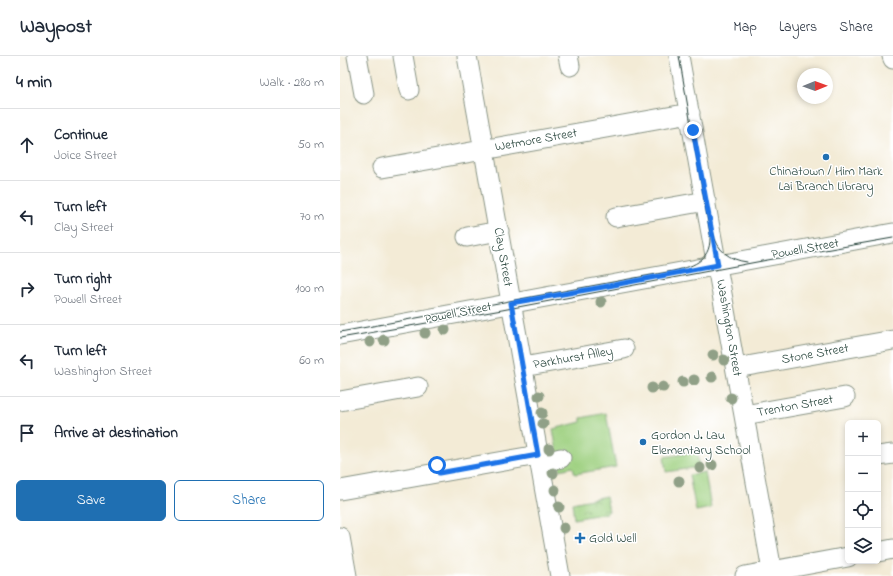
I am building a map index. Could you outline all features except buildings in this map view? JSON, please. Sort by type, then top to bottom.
[{"type":"street","points":[[357,56],[364,94]]},
{"type":"street","points":[[403,56],[409,90]]},
{"type":"street","name":"Clay Street","points":[[467,56],[560,576]]},
{"type":"street","name":"Washington Street","points":[[680,56],[772,574]]},
{"type":"street","name":"Wetmore Street","points":[[382,168],[690,112]]},
{"type":"street","points":[[616,217],[706,201]]},
{"type":"street","points":[[467,236],[499,231]]},
{"type":"street","name":"Powell Street","points":[[340,335],[404,323],[461,325],[503,317],[511,303],[893,233]]},
{"type":"street","name":"Stone Street","points":[[736,368],[893,340]]},
{"type":"street","name":"Parkhurst Alley","points":[[523,367],[624,349]]},
{"type":"street","points":[[340,401],[418,387]]},
{"type":"street","name":"Trenton Street","points":[[744,415],[845,397]]},
{"type":"street","points":[[881,456],[893,454]]},
{"type":"street","points":[[340,490],[398,475],[438,469],[561,458]]},
{"type":"street","points":[[340,537],[347,576]]},
{"type":"street","points":[[881,551],[893,549]]},
{"type":"street","points":[[745,576],[772,574],[845,558]]},
{"type":"green space","points":[[606,413],[616,467],[575,474],[573,467],[560,470],[553,429],[581,422],[581,418]]},
{"type":"green space","points":[[697,452],[699,467],[666,472],[664,457]]},
{"type":"green space","points":[[705,472],[711,508],[696,511],[689,475]]},
{"type":"green space","points":[[606,496],[609,511],[607,513],[574,519],[572,503]]},
{"type":"tram line","points":[[340,332],[673,271],[689,267],[701,260],[708,249],[710,233],[679,56]]},
{"type":"tram line","points":[[713,233],[717,244],[725,253],[735,259],[747,262]]},
{"type":"tram line","points":[[340,338],[502,310],[893,238]]},
{"type":"place","name":"Chinatown / Him Mark Lai Branch Library","points":[[826,157]]},
{"type":"place","name":"Gordon J. Lau Elementary School","points":[[643,442]]},
{"type":"place","name":"Gold Well","points":[[580,538]]},
{"type":"route","points":[[437,465],[439,473],[538,455],[511,303],[718,265],[693,130]]}]
